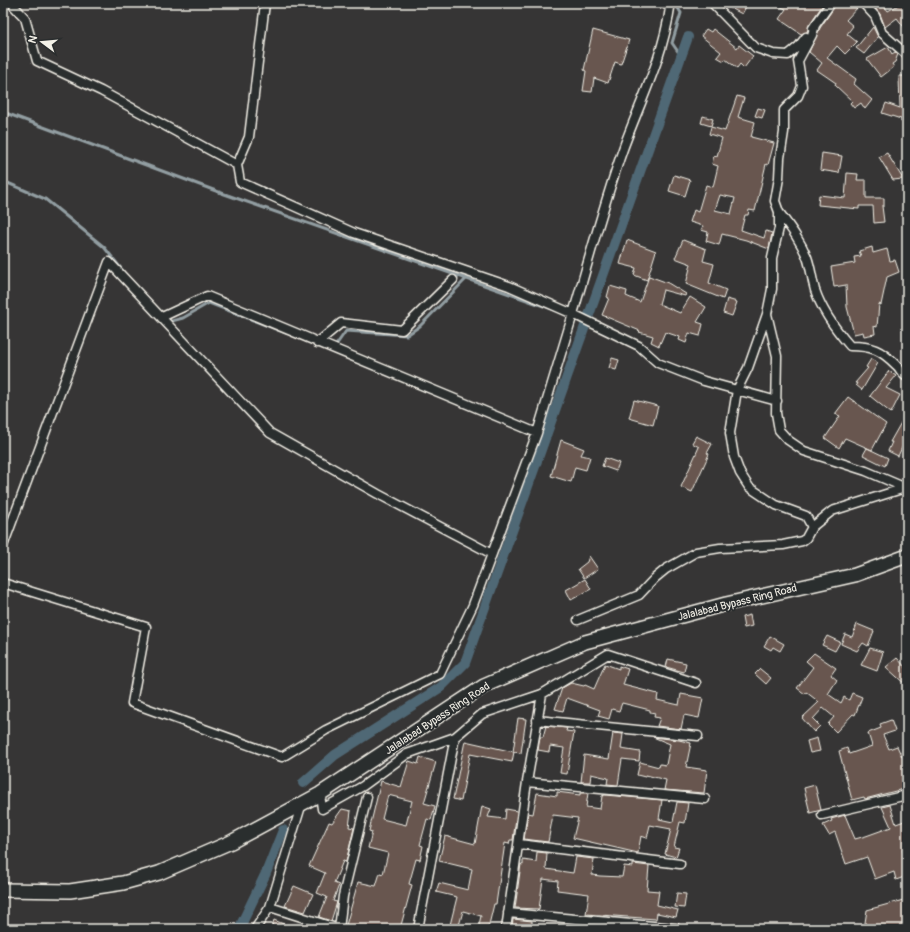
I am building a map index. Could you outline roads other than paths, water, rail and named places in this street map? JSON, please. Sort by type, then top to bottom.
[{"type":"highway","name":"Jalalabad Bypass Ring Road","points":[[3,890],[70,891],[123,883],[159,873],[231,842],[320,794],[484,686],[585,642],[726,604],[855,575],[907,556]]},
{"type":"street","points":[[11,3],[25,18],[37,60],[101,91],[237,165]]},
{"type":"street","points":[[265,3],[249,137],[237,165],[240,182],[354,233],[509,286],[573,314],[639,346],[658,363],[704,381],[777,401]]},
{"type":"street","points":[[3,583],[146,627],[132,703],[282,758],[326,730],[440,674],[473,605],[537,434],[623,150],[660,56],[667,30],[670,8],[664,3]]},
{"type":"street","points":[[712,3],[756,48],[773,54],[788,55],[799,46],[831,3]]},
{"type":"street","points":[[862,3],[874,16],[882,33],[907,55]]},
{"type":"street","points":[[815,25],[798,60],[802,86],[798,96],[784,110],[784,132],[780,158],[780,178],[775,202],[779,212],[796,235],[808,258],[816,292],[826,314],[842,336],[850,346],[869,346],[879,351],[898,366],[902,374],[907,377]]},
{"type":"street","points":[[779,212],[779,228],[772,258],[772,289],[767,314],[748,368],[737,390],[730,433],[734,457],[740,473],[749,487],[776,505],[806,516],[812,527]]},
{"type":"street","points":[[3,546],[109,262],[270,433],[378,494],[492,554]]},
{"type":"street","points":[[317,343],[341,323],[402,330],[453,280]]},
{"type":"street","points":[[162,317],[207,296],[537,434]]},
{"type":"street","points":[[767,314],[777,356],[776,413],[779,430],[788,440],[804,452],[866,471],[906,488]]},
{"type":"street","points":[[578,620],[640,595],[655,578],[666,569],[696,552],[720,548],[783,545],[802,541],[806,538],[812,527],[832,511],[906,488]]},
{"type":"street","points":[[320,794],[322,810],[363,786],[407,754],[455,737],[482,714],[542,694],[608,654],[696,683]]},
{"type":"street","points":[[506,929],[527,782],[542,694]]},
{"type":"street","points":[[537,720],[698,736]]},
{"type":"street","points":[[418,929],[455,737]]},
{"type":"street","points":[[527,782],[706,799]]},
{"type":"street","points":[[822,815],[907,795]]},
{"type":"street","points":[[270,906],[339,929],[343,896],[367,797]]},
{"type":"street","points":[[255,929],[270,906],[302,803]]},
{"type":"street","points":[[519,844],[680,864]]},
{"type":"street","points":[[508,913],[676,928]]},
{"type":"waterway","points":[[675,3],[681,13],[672,43],[681,56]]},
{"type":"waterway","points":[[303,783],[335,755],[441,687],[465,663],[688,37]]},
{"type":"waterway","points":[[3,112],[216,191],[555,310]]},
{"type":"waterway","points":[[3,181],[45,199],[104,247],[123,271]]},
{"type":"waterway","points":[[334,348],[346,331],[407,335],[420,326],[466,279]]},
{"type":"waterway","points":[[168,322],[183,318],[209,303],[286,333]]},
{"type":"waterway","points":[[239,929],[266,873],[283,830]]}]
